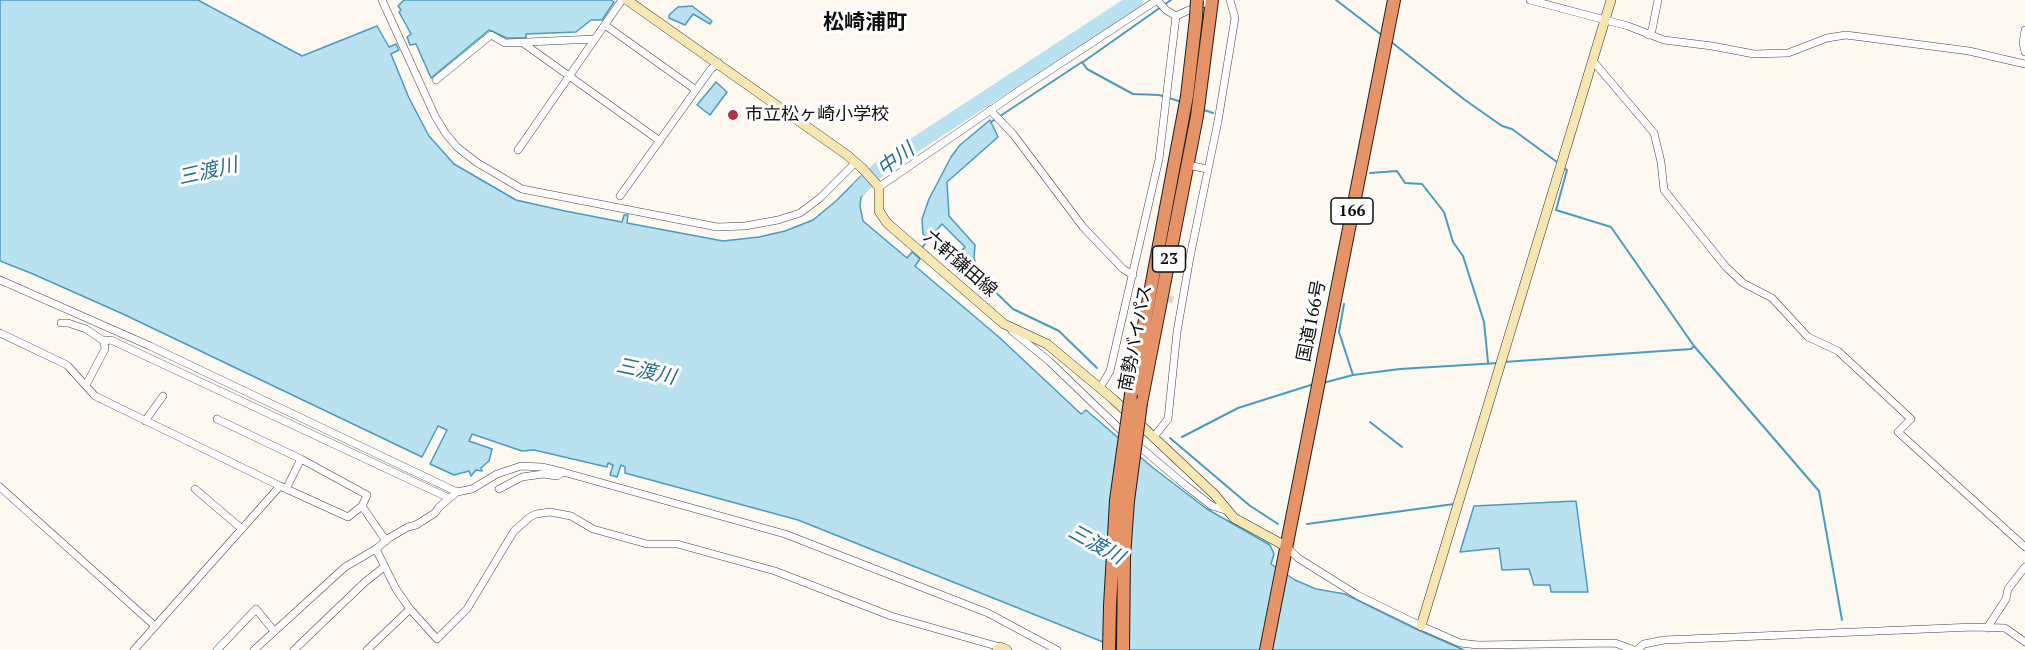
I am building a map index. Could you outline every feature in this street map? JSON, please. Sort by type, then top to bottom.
[{"type":"highway","name":"南勢バイパス","points":[[1109,650],[1116,500],[1131,394],[1187,96],[1197,0]]},
{"type":"highway","name":"国道166号","points":[[1266,650],[1394,0]]},
{"type":"highway","name":"南勢バイパス","points":[[1124,650],[1122,605],[1130,481],[1141,402],[1197,116],[1211,4]]},
{"type":"main road","points":[[625,0],[847,155],[879,187]]},
{"type":"main road","points":[[1421,626],[1611,0]]},
{"type":"main road","name":"六軒鎌田線","points":[[879,187],[878,204],[882,217],[915,248],[1004,324],[1047,344],[1100,388],[1215,495],[1234,518],[1287,547]]},
{"type":"street","points":[[518,150],[625,0]]},
{"type":"street","points":[[879,187],[1157,0],[1166,10],[1176,16],[1211,4]]},
{"type":"street","points":[[1153,438],[1168,419],[1182,302],[1218,121],[1235,18],[1230,0]]},
{"type":"street","points":[[1530,0],[1629,26],[1648,35],[1675,43],[1712,46],[1754,54],[1795,51],[1827,38],[1846,34],[1969,51],[2025,64]]},
{"type":"street","points":[[1648,35],[1652,30],[1658,0]]},
{"type":"street","points":[[383,1],[435,116],[457,147],[476,162],[522,189],[717,226],[745,226],[800,213],[820,198],[855,163]]},
{"type":"street","points":[[1100,388],[1110,370],[1159,159],[1176,16]]},
{"type":"street","points":[[605,25],[696,90]]},
{"type":"street","points":[[2025,30],[2023,43],[2025,52]]},
{"type":"street","points":[[436,80],[491,35],[506,43],[595,39]]},
{"type":"street","points":[[522,42],[660,141]]},
{"type":"street","points":[[1593,61],[1654,133],[1661,162],[1664,190],[1726,267],[1743,283],[1772,298],[1808,337],[1838,351],[1911,419],[1898,432],[2025,547]]},
{"type":"street","points":[[620,196],[711,69],[718,63]]},
{"type":"street","points":[[992,113],[1013,134],[1083,227],[1123,269],[1133,275]]},
{"type":"street","points":[[1159,159],[1175,163]]},
{"type":"street","points":[[1188,165],[1207,169]]},
{"type":"street","points":[[0,280],[150,345],[457,492]]},
{"type":"street","points":[[1130,289],[1138,291]]},
{"type":"street","points":[[1173,300],[1182,302]]},
{"type":"street","points":[[61,323],[86,329],[104,341],[111,340],[449,498]]},
{"type":"street","points":[[1004,324],[1048,361],[1104,416],[1185,485],[1212,506],[1228,511]]},
{"type":"street","points":[[0,333],[67,365],[95,396],[283,488],[348,517],[362,506],[367,495],[301,459],[217,419]]},
{"type":"street","points":[[86,385],[105,349],[104,341]]},
{"type":"street","points":[[145,421],[163,396]]},
{"type":"street","points":[[135,650],[242,529],[283,488],[301,459]]},
{"type":"street","points":[[254,650],[345,567],[377,551],[386,541],[435,513],[457,492],[472,489],[497,474],[521,466],[542,467],[563,472],[785,534],[988,613],[1057,650]]},
{"type":"street","points":[[499,489],[522,477],[543,474],[557,476],[563,472]]},
{"type":"street","points":[[0,487],[155,626]]},
{"type":"street","points":[[195,489],[242,529]]},
{"type":"street","points":[[362,506],[386,541]]},
{"type":"street","points":[[377,551],[396,589],[410,609],[437,639],[459,619],[472,602],[514,531],[530,517],[550,512],[571,516],[593,529],[647,544],[677,544],[775,570],[891,616],[1001,649]]},
{"type":"street","points":[[1287,547],[1298,558],[1357,595],[1421,626],[1467,644],[1615,643],[1636,650],[1644,644],[1664,640],[1987,627],[2006,628],[2025,642]]},
{"type":"street","points":[[294,650],[365,582],[384,567]]},
{"type":"street","points":[[1987,627],[2006,599],[2008,589],[2025,567]]},
{"type":"street","points":[[217,650],[256,609],[274,631]]},
{"type":"street","points":[[367,650],[410,609]]},
{"type":"water","name":"三渡川","points":[[0,0],[198,0],[302,56],[377,26],[389,47],[396,44],[399,50],[391,54],[409,98],[429,136],[454,164],[516,200],[565,211],[622,222],[624,215],[628,215],[627,223],[723,241],[759,237],[785,231],[813,220],[861,176],[870,187],[861,197],[863,221],[907,258],[912,252],[920,259],[915,266],[1000,338],[1081,414],[1086,410],[1152,467],[1207,509],[1270,545],[1274,554],[1271,564],[1295,580],[1316,589],[1345,594],[1464,650],[1123,650],[798,520],[625,473],[625,467],[621,465],[617,477],[610,475],[613,465],[608,463],[607,467],[534,450],[522,451],[472,434],[469,441],[492,449],[489,461],[481,468],[482,471],[476,470],[471,476],[469,471],[454,475],[430,464],[447,430],[438,426],[422,457],[123,314],[0,261]]},
{"type":"water","points":[[404,0],[611,0],[614,2],[602,20],[591,20],[576,32],[526,34],[526,38],[507,38],[489,30],[431,78],[416,44],[410,45],[407,37],[411,34],[398,6]]},
{"type":"water","points":[[692,6],[712,21],[710,24],[693,14],[685,25],[669,18],[669,15],[678,7]]},
{"type":"water","points":[[716,82],[727,92],[710,115],[697,105]]},
{"type":"water","points":[[990,120],[998,137],[947,182],[949,216],[975,245],[976,267],[987,279],[982,284],[955,259],[965,247],[942,224],[935,232],[934,238],[929,238],[923,234],[922,219],[929,199],[951,157],[960,145]]},
{"type":"water","points":[[1576,501],[1588,592],[1551,592],[1550,585],[1534,585],[1529,569],[1502,570],[1499,548],[1460,552],[1474,506]]},
{"type":"waterway","name":"中川","points":[[859,189],[881,167],[1136,0]]},
{"type":"waterway","points":[[1083,62],[1171,0]]},
{"type":"waterway","points":[[1336,0],[1383,36]]},
{"type":"waterway","points":[[1390,41],[1465,100],[1502,126],[1512,129],[1557,162]]},
{"type":"waterway","points":[[991,122],[1082,62],[1087,69],[1133,94],[1159,95],[1182,102]]},
{"type":"waterway","points":[[1201,109],[1213,113]]},
{"type":"waterway","points":[[1564,168],[1567,170],[1556,210],[1611,227],[1694,346],[1819,491],[1842,620]]},
{"type":"waterway","points":[[1370,173],[1397,171],[1405,183],[1422,184],[1444,212],[1453,242],[1463,256],[1484,322],[1488,362]]},
{"type":"waterway","points":[[922,248],[929,238]]},
{"type":"waterway","points":[[984,281],[1013,309],[1059,331],[1097,368]]},
{"type":"waterway","points":[[1344,304],[1339,332],[1353,375]]},
{"type":"waterway","points":[[1504,362],[1691,349],[1694,346]]},
{"type":"waterway","points":[[1323,383],[1353,375],[1400,369],[1498,363]]},
{"type":"waterway","points":[[1182,437],[1238,408],[1314,384]]},
{"type":"waterway","points":[[1370,422],[1402,447]]},
{"type":"waterway","points":[[1170,438],[1249,505],[1278,524]]},
{"type":"waterway","points":[[1307,524],[1454,504]]},
{"type":"tunnel","points":[[1138,291],[1173,300]]},
{"type":"place","name":"市立松ヶ崎小学校","points":[[733,115]]},
{"type":"district","name":"松崎浦町","points":[[865,23]]}]
